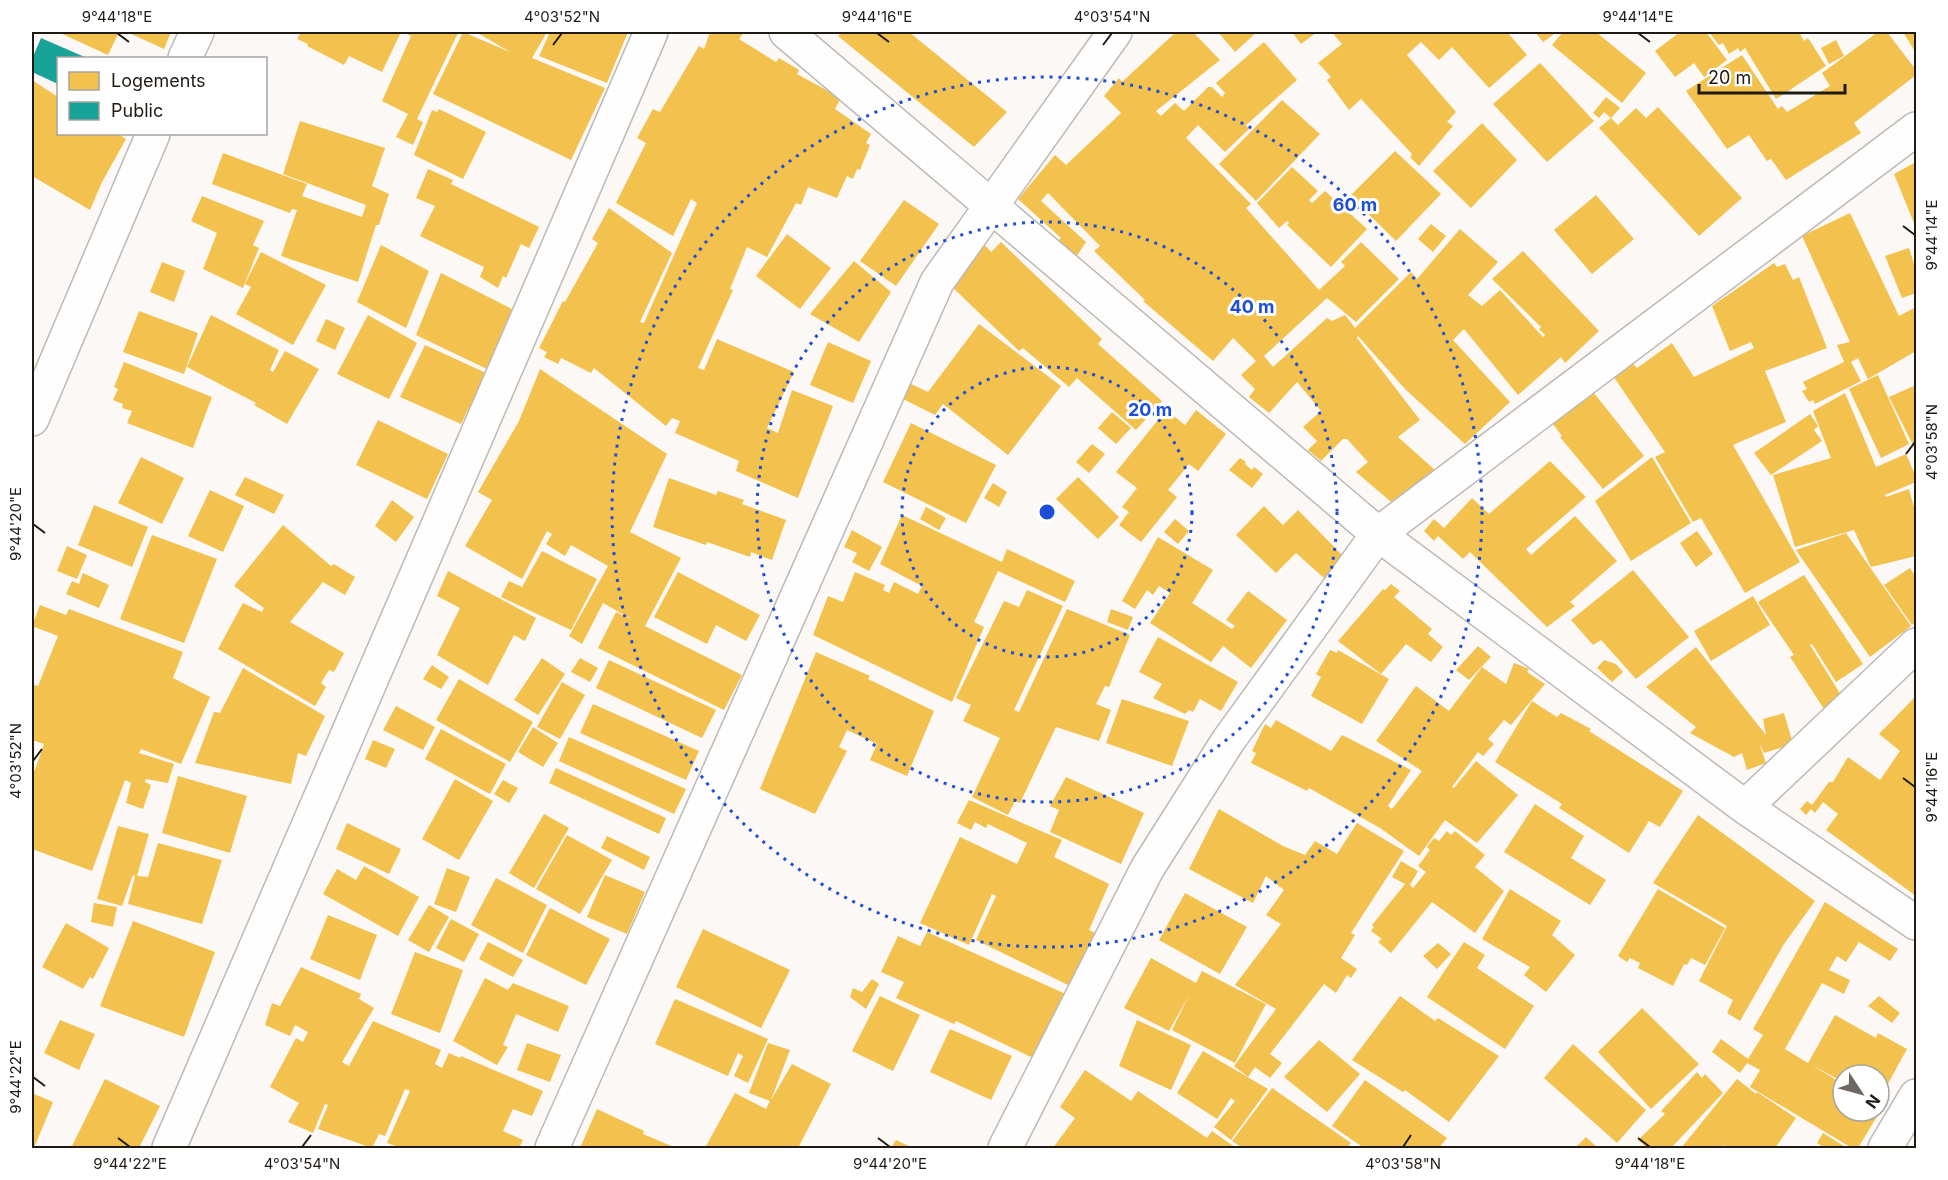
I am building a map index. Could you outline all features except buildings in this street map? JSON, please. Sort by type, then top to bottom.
[{"type":"street","points":[[185,57],[197,32]]},
{"type":"street","points":[[169,1149],[651,32]]},
{"type":"street","points":[[786,32],[1378,534],[1745,807],[1917,923]]},
{"type":"street","points":[[552,1149],[937,282],[1115,32]]},
{"type":"street","points":[[1005,1149],[1147,869],[1228,741],[1378,534],[1917,129]]},
{"type":"street","points":[[32,419],[153,135]]},
{"type":"street","points":[[1745,807],[1917,645]]},
{"type":"street","points":[[1885,1149],[1917,1096]]}]
